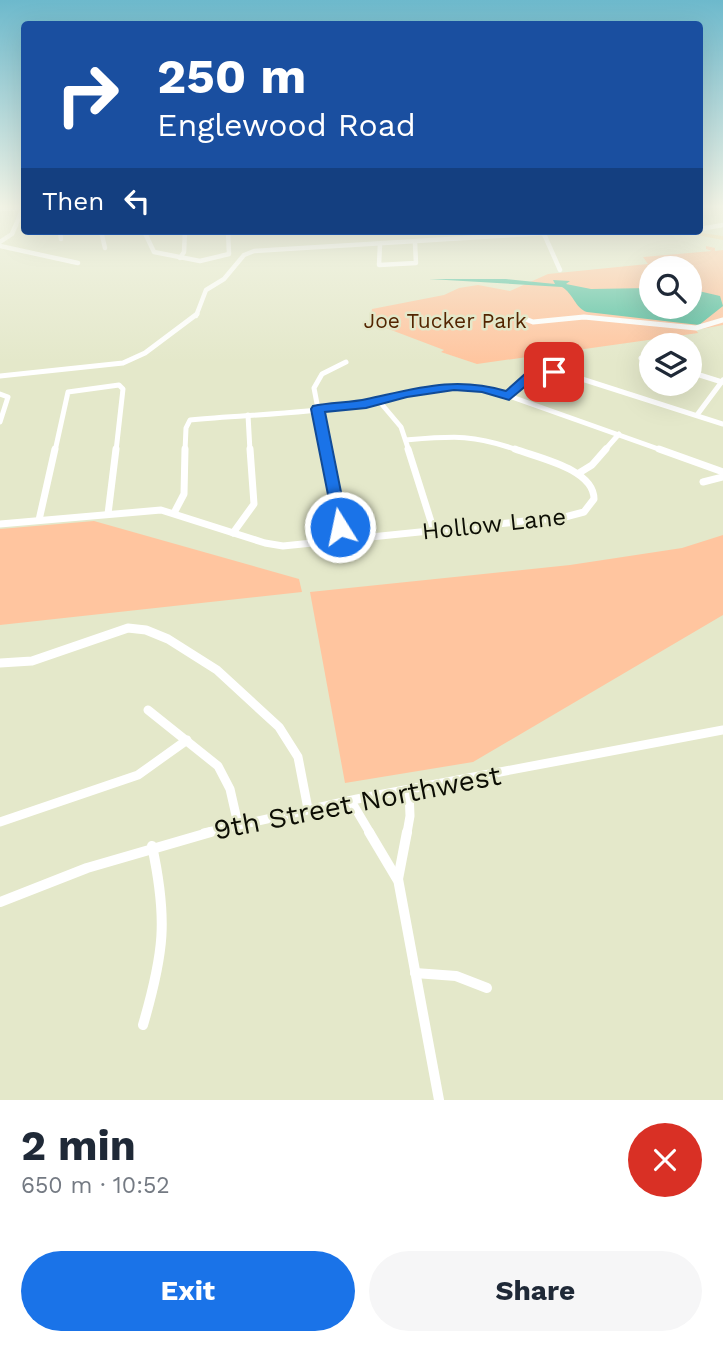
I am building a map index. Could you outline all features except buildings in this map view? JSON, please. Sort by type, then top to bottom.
[{"type":"street","points":[[63,259],[78,263]]},
{"type":"street","points":[[194,259],[213,259]]},
{"type":"street","points":[[0,376],[116,365],[138,357],[196,317],[205,290],[223,279],[241,259]]},
{"type":"street","points":[[379,259],[379,265],[416,263]]},
{"type":"street","points":[[416,259],[418,271]]},
{"type":"street","points":[[555,259],[559,270]]},
{"type":"street","points":[[523,318],[536,322],[584,317],[696,328],[709,327],[723,320]]},
{"type":"street","points":[[343,540],[314,388],[317,380],[327,371],[346,362]]},
{"type":"street","points":[[509,396],[533,375],[560,372],[723,424]]},
{"type":"street","points":[[697,415],[722,381],[702,375]]},
{"type":"street","points":[[39,520],[68,391],[119,385],[123,389],[108,514]]},
{"type":"street","points":[[174,513],[183,498],[187,422],[201,418],[318,409],[379,401],[415,391],[454,386],[483,388],[509,396],[619,434],[723,475]]},
{"type":"street","points":[[0,394],[8,397],[0,422]]},
{"type":"street","points":[[379,401],[398,422],[406,440],[434,531]]},
{"type":"street","points":[[233,533],[254,504],[248,415]]},
{"type":"street","points":[[579,473],[592,464],[619,434]]},
{"type":"street","name":"Hollow Lane","points":[[0,524],[161,510],[278,545],[576,515],[590,507],[595,497],[589,481],[579,473],[488,439],[460,436],[406,440]]},
{"type":"street","points":[[703,482],[723,475]]},
{"type":"street","points":[[0,663],[32,662],[128,628],[143,628],[156,632],[238,687],[269,715],[290,740],[300,768],[308,809]]},
{"type":"street","points":[[148,710],[213,760],[230,789],[238,824]]},
{"type":"street","name":"9th Street Northwest","points":[[0,902],[68,874],[152,846],[238,824],[723,730]]},
{"type":"street","points":[[0,822],[138,775],[187,740]]},
{"type":"street","points":[[398,879],[410,816],[409,790]]},
{"type":"street","points":[[351,801],[398,879],[439,1100]]},
{"type":"street","points":[[143,1025],[160,957],[164,922],[152,846]]},
{"type":"street","points":[[415,973],[456,976],[487,988]]},
{"type":"green space","name":"Joe Tucker Park","points":[[702,259],[723,259],[723,325],[696,330],[698,333],[639,333],[639,341],[477,364],[370,322],[372,309],[444,295],[459,288],[478,285],[510,291],[548,274],[639,265],[639,319],[702,319]]},
{"type":"green space","points":[[94,521],[299,579],[302,592],[0,625],[0,529]]},
{"type":"green space","points":[[723,535],[723,615],[473,762],[345,783],[310,592],[570,565],[682,548]]},
{"type":"water","points":[[429,279],[506,279],[555,284],[553,280],[570,281],[566,284],[591,289],[639,288],[639,318],[587,312],[562,287]]},
{"type":"water","points":[[702,292],[720,296],[723,306],[699,325],[647,319],[702,319]]},
{"type":"route","points":[[340,527],[318,409],[366,404],[406,393],[454,386],[483,388],[509,396],[529,377],[554,372]]}]
